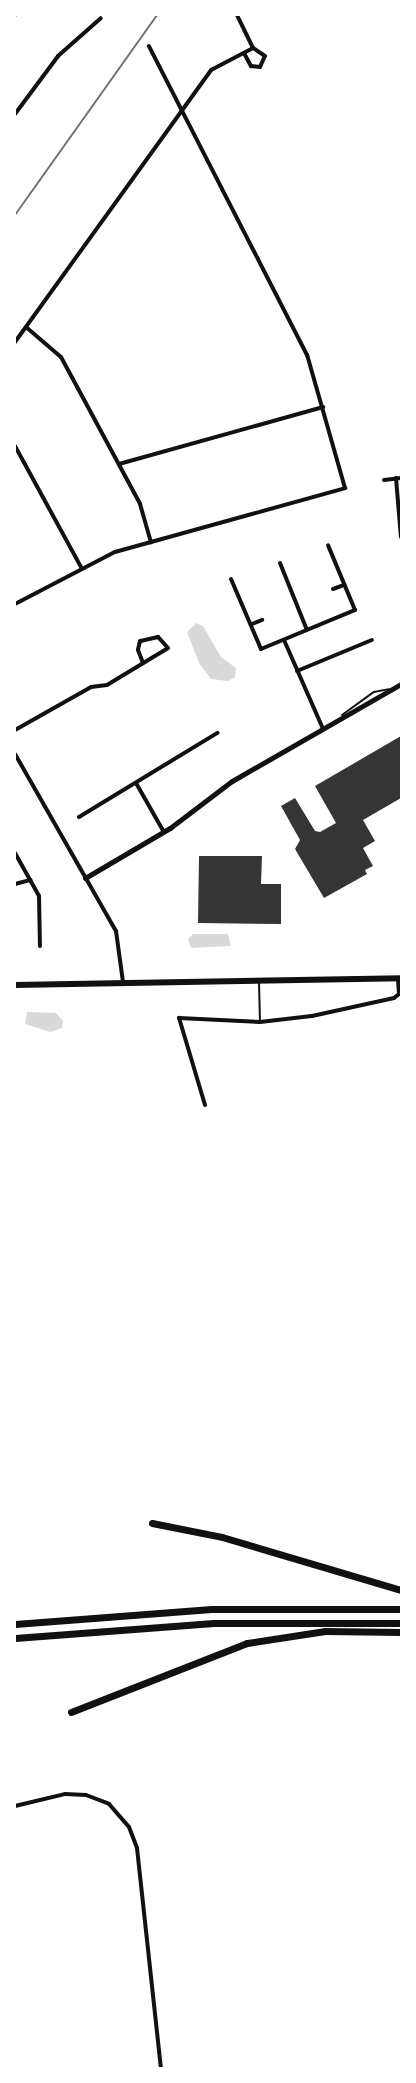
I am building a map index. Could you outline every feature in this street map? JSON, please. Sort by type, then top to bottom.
[{"type":"highway","points":[[152,1523],[222,1537],[401,1590]]},
{"type":"highway","points":[[15,1624],[211,1609],[401,1609]]},
{"type":"highway","points":[[15,1638],[213,1623],[401,1623]]},
{"type":"highway","points":[[71,1712],[248,1643],[325,1631],[401,1632]]},
{"type":"main road","points":[[15,985],[400,978]]},
{"type":"street","points":[[237,15],[253,48],[265,56],[260,67],[250,65],[244,53]]},
{"type":"street","points":[[15,114],[58,56],[101,18]]},
{"type":"street","points":[[15,604],[81,567],[151,542],[345,488],[307,355],[149,46]]},
{"type":"street","points":[[15,342],[211,70],[253,48]]},
{"type":"street","points":[[26,327],[60,357],[143,510],[151,542]]},
{"type":"street","points":[[119,464],[323,407]]},
{"type":"street","points":[[15,446],[81,567]]},
{"type":"street","points":[[384,480],[399,478],[401,537]]},
{"type":"street","points":[[231,579],[252,624],[261,649],[355,610],[328,545]]},
{"type":"street","points":[[280,563],[308,630]]},
{"type":"street","points":[[334,589],[344,584]]},
{"type":"street","points":[[252,624],[262,620]]},
{"type":"street","points":[[15,730],[143,663],[168,648],[158,637],[140,642],[138,650],[143,663]]},
{"type":"street","points":[[284,640],[323,729]]},
{"type":"street","points":[[297,671],[372,640]]},
{"type":"street","points":[[85,878],[164,832],[224,786],[401,684]]},
{"type":"street","points":[[79,817],[217,733]]},
{"type":"street","points":[[15,754],[118,937],[123,982]]},
{"type":"street","points":[[136,783],[164,832]]},
{"type":"street","points":[[15,853],[39,896],[40,946]]},
{"type":"street","points":[[15,884],[30,880]]},
{"type":"street","points":[[205,1105],[179,1018],[260,1022],[390,1000],[399,994],[400,978]]},
{"type":"street","points":[[15,1806],[65,1794],[95,1797],[120,1814],[137,1848],[161,2068]]},
{"type":"lane","points":[[258,980],[260,1022]]},
{"type":"shaded area","points":[[196,623],[203,626],[221,657],[236,668],[235,677],[228,681],[211,679],[199,663],[187,632]]},
{"type":"shaded area","points":[[193,934],[228,934],[231,946],[191,948],[188,939]]},
{"type":"shaded area","points":[[27,1012],[56,1013],[63,1021],[62,1028],[50,1032],[25,1024]]},
{"type":"building","points":[[401,736],[401,798],[363,820],[375,841],[363,848],[373,866],[365,870],[367,874],[324,898],[295,849],[300,840],[281,806],[295,798],[315,831],[320,832],[336,823],[315,786]]},
{"type":"building","points":[[199,856],[262,856],[261,884],[281,884],[281,924],[198,923]]},
{"type":"railway","points":[[15,215],[157,15]]}]
